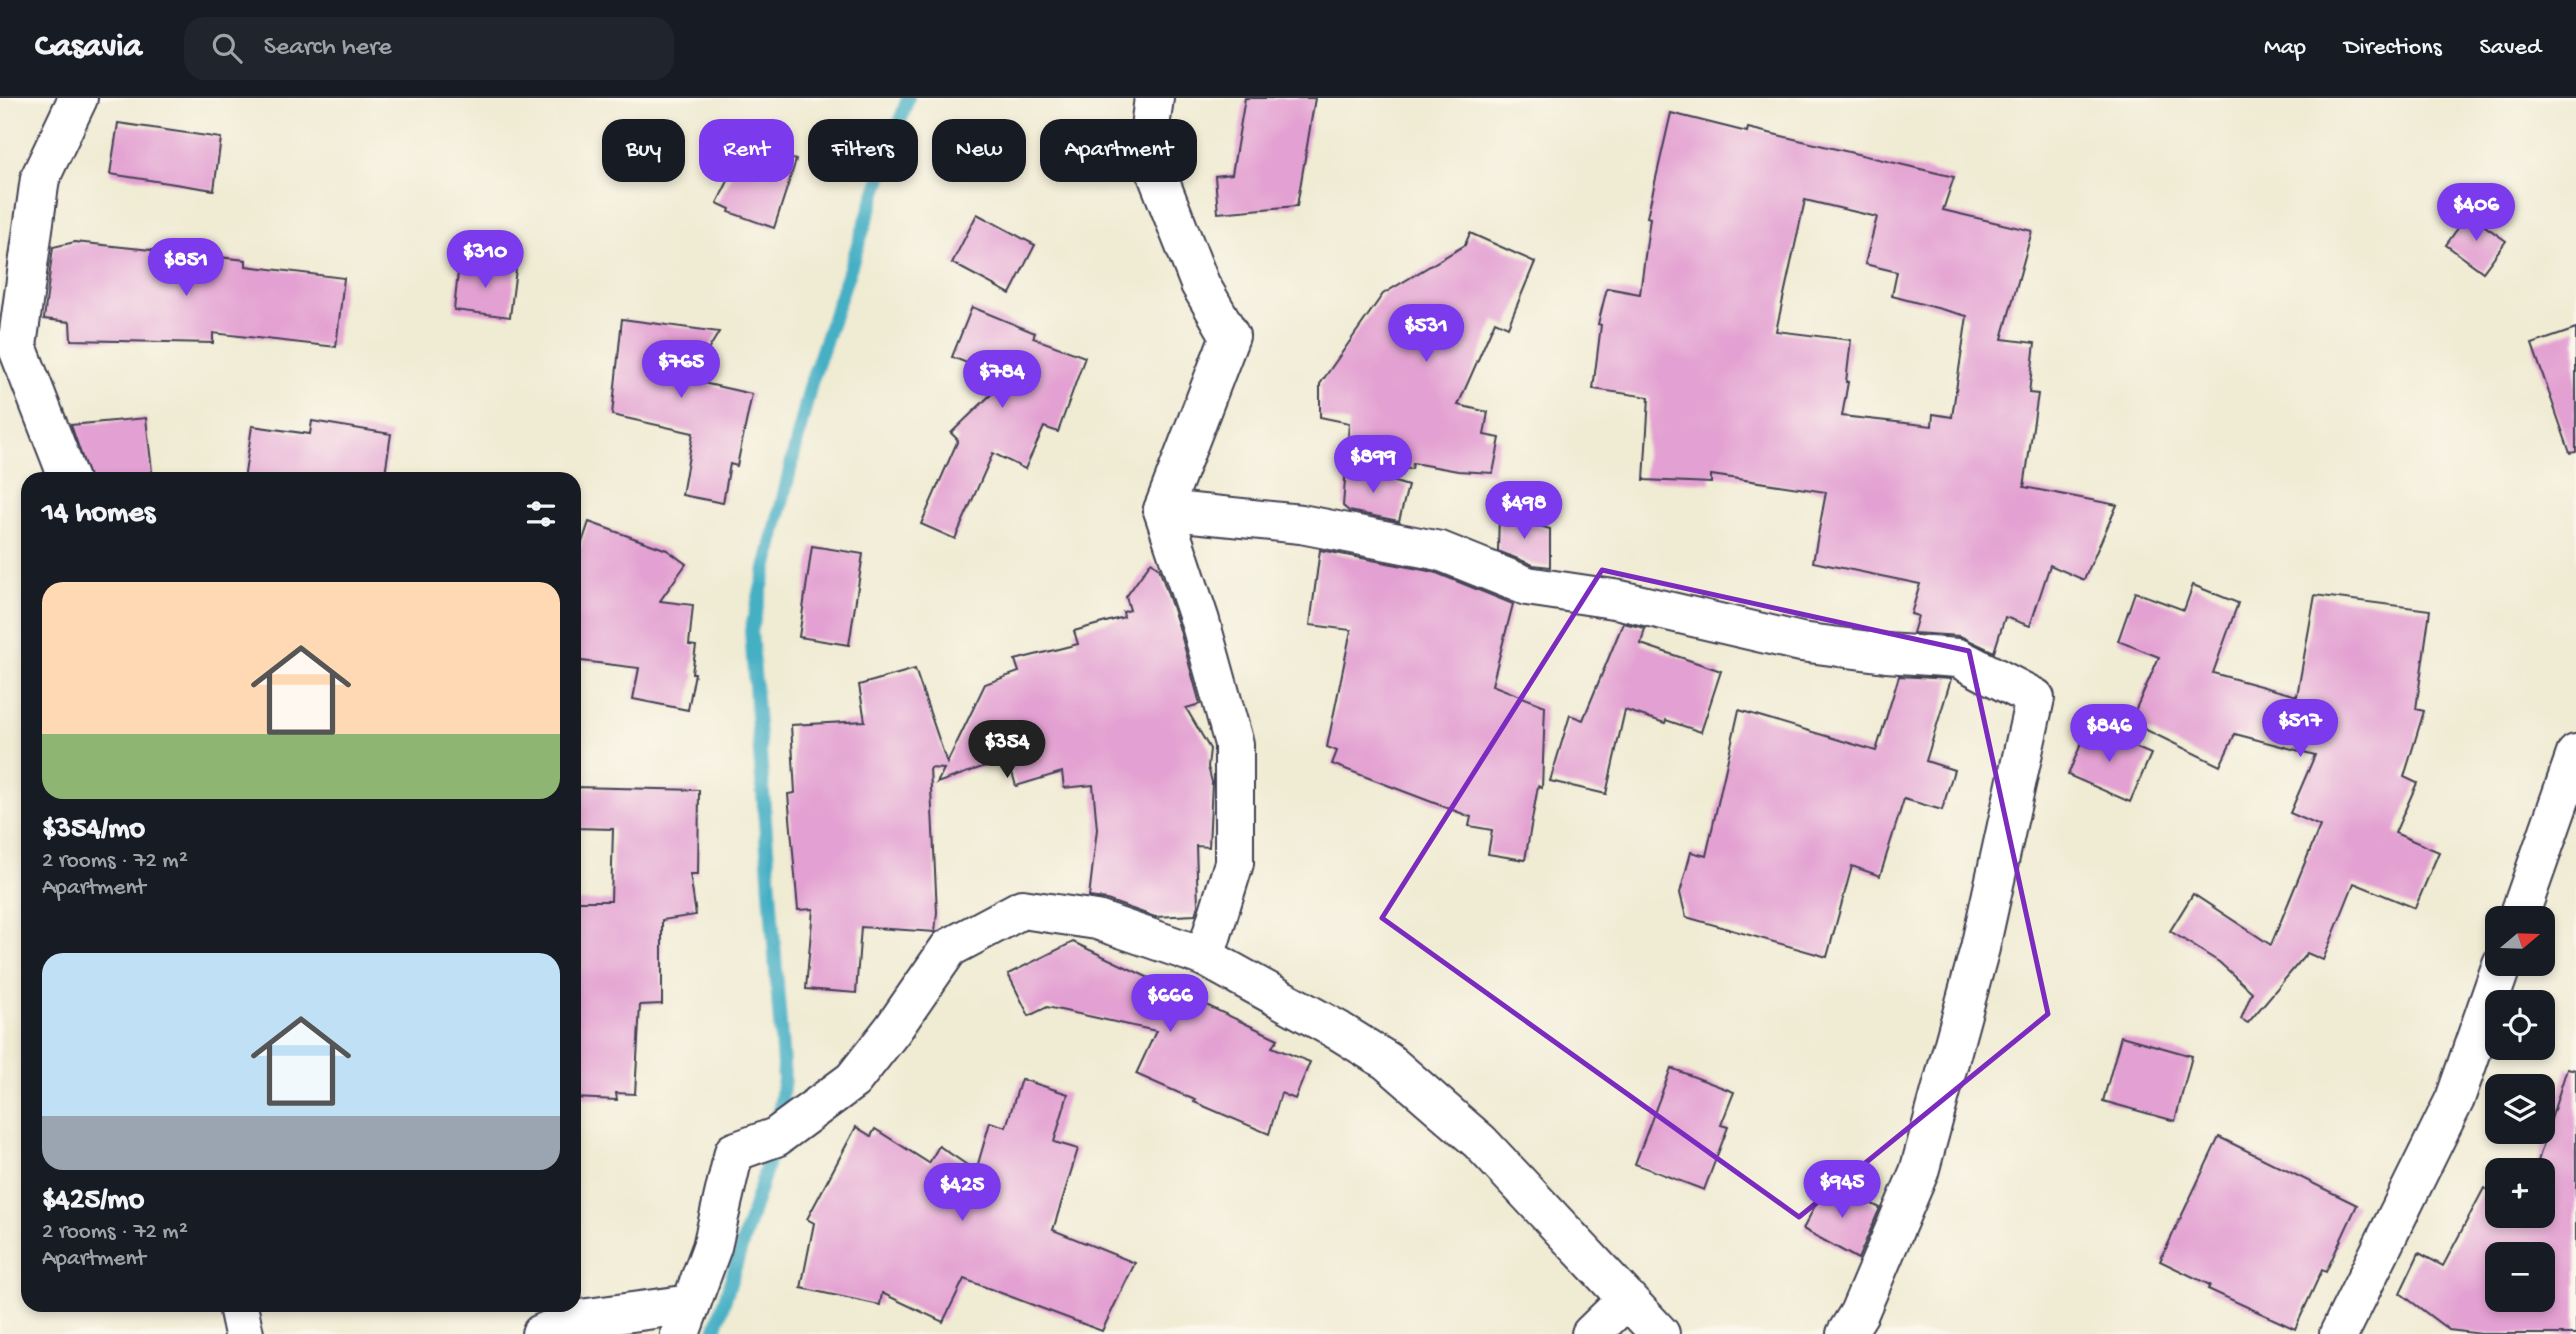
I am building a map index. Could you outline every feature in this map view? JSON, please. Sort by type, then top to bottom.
[{"type":"street","points":[[66,472],[17,346],[40,178],[78,98]]},
{"type":"street","points":[[1154,98],[1147,149],[1200,284],[1230,336],[1163,510],[1199,621],[1234,744],[1234,863],[1205,957]]},
{"type":"street","points":[[1163,510],[1301,524],[1440,551],[1527,586],[1620,600],[1801,642],[1886,653],[1958,657],[2035,698],[1980,948],[1919,1172],[1859,1313],[1846,1334]]},
{"type":"street","points":[[2523,906],[2576,754]]},
{"type":"street","points":[[541,1334],[573,1320],[686,1319],[712,1248],[734,1152],[776,1137],[853,1080],[893,1029],[949,948],[1022,909],[1097,920],[1205,957],[1339,1031],[1387,1061],[1480,1142],[1660,1334]]},
{"type":"street","points":[[2339,1334],[2455,1100],[2498,976]]},
{"type":"street","points":[[1591,1334],[1628,1299]]},
{"type":"street","points":[[238,1312],[244,1334]]},
{"type":"highlighted area","points":[[1602,570],[1969,651],[2048,1014],[1799,1217],[1382,918]]},
{"type":"building","points":[[1245,98],[1315,98],[1297,206],[1218,213],[1215,176],[1232,174]]},
{"type":"building","points":[[1671,113],[1747,132],[1748,128],[1954,177],[1943,210],[2032,231],[2002,339],[2035,343],[2029,393],[2038,394],[2024,487],[2117,505],[2084,580],[2050,565],[2030,626],[2005,617],[1994,652],[1960,636],[1913,633],[1918,616],[1911,614],[1920,584],[1813,562],[1826,492],[1711,475],[1711,483],[1644,480],[1649,397],[1593,389],[1601,325],[1598,324],[1607,288],[1640,294],[1650,218],[1647,217]],"holes":[[[1805,200],[1877,217],[1865,264],[1897,272],[1892,296],[1967,316],[1952,417],[1933,414],[1932,426],[1842,416],[1851,340],[1776,331]]]},
{"type":"building","points":[[118,123],[221,138],[214,190],[110,174]]},
{"type":"building","points":[[728,182],[789,182],[774,228],[729,212],[730,209],[717,203]]},
{"type":"building","points":[[977,214],[1035,245],[1010,294],[952,263]]},
{"type":"building","points":[[2468,214],[2506,241],[2483,272],[2446,245]]},
{"type":"building","points":[[1470,233],[1535,262],[1508,327],[1495,321],[1458,405],[1488,412],[1484,435],[1500,438],[1493,473],[1458,471],[1413,463],[1412,469],[1346,466],[1349,423],[1320,417],[1320,384],[1383,294],[1465,245]]},
{"type":"building","points":[[75,242],[246,260],[246,266],[344,278],[336,347],[213,333],[213,343],[71,340],[70,322],[44,319],[53,247]]},
{"type":"building","points":[[459,263],[516,269],[510,317],[454,310]]},
{"type":"building","points":[[972,307],[1035,333],[1033,338],[1085,357],[1058,432],[1044,427],[1025,469],[993,453],[955,539],[921,524],[958,440],[951,433],[1007,379],[952,357]]},
{"type":"building","points":[[622,319],[719,332],[690,380],[752,394],[737,466],[730,464],[723,503],[682,495],[693,433],[612,415]]},
{"type":"building","points":[[2576,329],[2576,452],[2570,453],[2532,344]]},
{"type":"building","points":[[146,418],[152,472],[87,472],[71,425]]},
{"type":"building","points":[[312,421],[391,434],[385,472],[245,472],[252,426],[310,434]]},
{"type":"building","points":[[1346,467],[1408,486],[1399,521],[1349,511],[1343,506]]},
{"type":"building","points":[[1499,514],[1550,529],[1550,567],[1533,565],[1498,551]]},
{"type":"building","points":[[589,522],[667,550],[686,564],[660,601],[693,605],[689,645],[696,646],[692,673],[695,673],[688,710],[633,699],[639,668],[581,661],[581,545]]},
{"type":"building","points":[[812,546],[863,554],[849,645],[799,637]]},
{"type":"building","points":[[1320,550],[1434,572],[1513,604],[1492,685],[1545,706],[1542,788],[1538,786],[1525,860],[1488,854],[1492,830],[1469,826],[1471,817],[1332,764],[1337,751],[1327,747],[1351,630],[1310,625]]},
{"type":"building","points":[[1151,562],[1159,568],[1179,627],[1200,704],[1186,708],[1210,749],[1208,767],[1212,782],[1209,847],[1196,846],[1198,905],[1195,915],[1155,917],[1104,899],[1089,897],[1097,829],[1093,785],[1064,788],[1062,772],[1016,786],[1008,758],[937,783],[944,769],[930,768],[937,912],[935,932],[861,927],[856,993],[806,989],[813,909],[798,910],[788,794],[795,793],[791,725],[865,721],[859,685],[915,669],[947,763],[985,684],[1019,672],[1015,660],[1078,644],[1074,631],[1124,617],[1123,612],[1130,610],[1126,597]]},
{"type":"building","points":[[2193,585],[2238,603],[2213,673],[2297,696],[2315,595],[2430,610],[2416,709],[2424,711],[2404,777],[2417,783],[2395,833],[2439,852],[2415,908],[2354,883],[2323,960],[2307,953],[2248,1023],[2241,1019],[2252,992],[2219,962],[2170,931],[2193,894],[2271,945],[2320,826],[2290,813],[2315,755],[2235,734],[2220,766],[2130,722],[2159,657],[2118,641],[2135,592],[2184,610]]},
{"type":"building","points":[[1623,623],[1645,628],[1641,644],[1721,671],[1701,732],[1625,710],[1606,794],[1550,781],[1570,715],[1583,720]]},
{"type":"building","points":[[1899,676],[1951,679],[1926,761],[1954,770],[1942,810],[1904,799],[1880,876],[1852,866],[1827,957],[1686,917],[1680,893],[1691,852],[1706,856],[1739,710],[1876,751]]},
{"type":"building","points":[[2088,727],[2151,754],[2130,802],[2068,775]]},
{"type":"building","points":[[581,787],[699,790],[698,874],[690,874],[696,915],[662,920],[662,1004],[640,1005],[635,1094],[616,1093],[617,1100],[581,1098],[581,901],[611,901],[613,829],[581,828]]},
{"type":"building","points":[[1073,942],[1278,1039],[1272,1047],[1310,1062],[1295,1099],[1281,1093],[1269,1134],[1136,1074],[1156,1031],[1047,1007],[1029,1016],[1008,974]]},
{"type":"building","points":[[2121,1036],[2192,1056],[2175,1121],[2103,1101]]},
{"type":"building","points":[[1671,1068],[1734,1092],[1721,1125],[1728,1127],[1704,1190],[1635,1164]]},
{"type":"building","points":[[2567,1068],[2576,1070],[2576,1334],[2482,1334],[2449,1330],[2400,1293],[2419,1253],[2443,1266],[2484,1188],[2485,1228],[2555,1228],[2555,1158],[2539,1158],[2543,1144],[2555,1144],[2555,1107]]},
{"type":"building","points":[[1021,1079],[1068,1094],[1054,1142],[1078,1149],[1053,1230],[1135,1263],[1102,1331],[964,1279],[943,1322],[882,1293],[880,1305],[801,1288],[814,1223],[807,1219],[856,1127],[871,1136],[875,1129],[929,1163],[939,1146],[976,1171],[990,1122],[1006,1127]]},
{"type":"building","points":[[2219,1137],[2357,1205],[2326,1272],[2322,1270],[2295,1329],[2208,1289],[2210,1285],[2160,1261]]},
{"type":"building","points":[[1828,1181],[1880,1208],[1858,1259],[1803,1229]]},
{"type":"waterway","points":[[714,1334],[776,1137],[784,1079],[751,631],[811,383],[908,98]]}]
